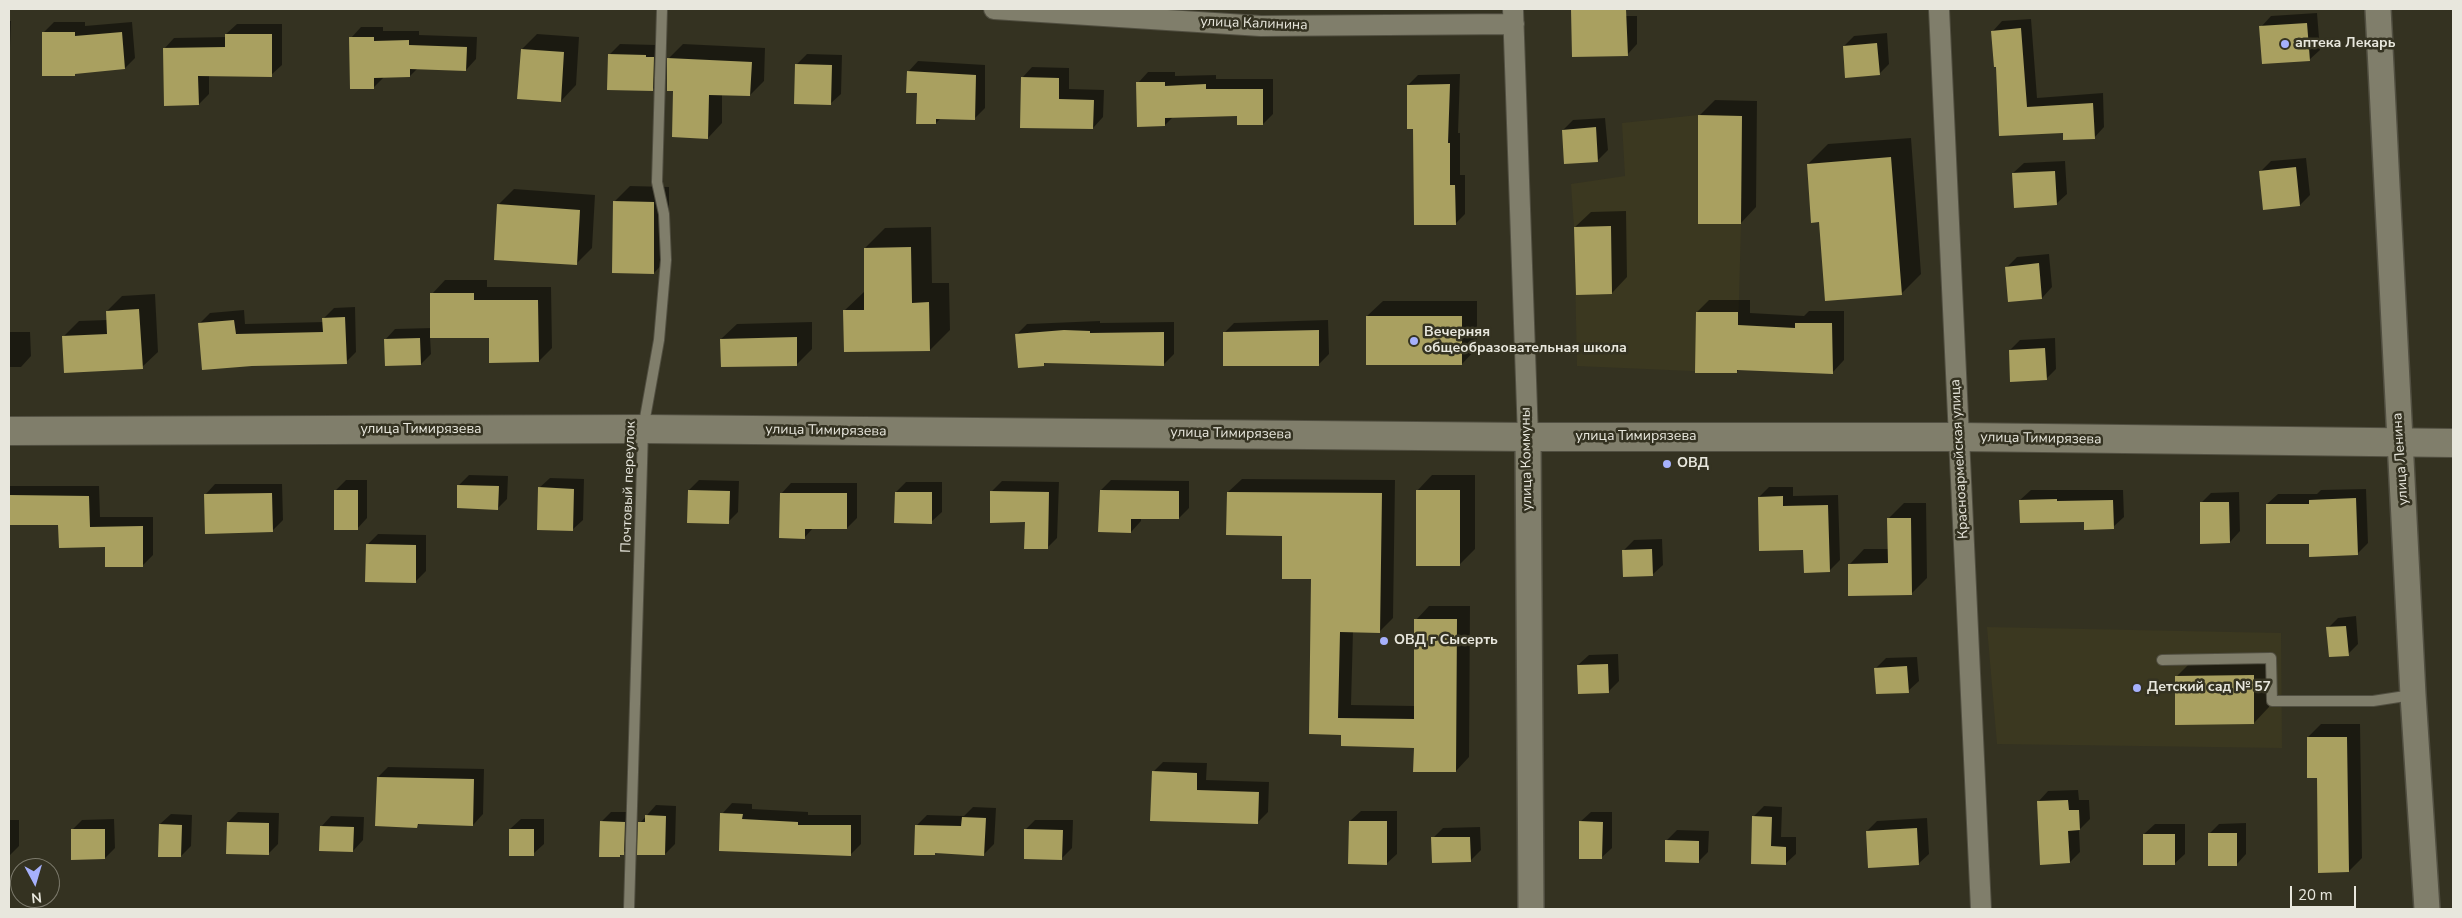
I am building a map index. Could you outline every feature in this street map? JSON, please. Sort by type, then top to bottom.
[{"type":"main road","name":"улица Тимирязева","points":[[9,431],[643,429],[2453,443]]},
{"type":"street","name":"улица Калинина","points":[[994,9],[1261,26],[1514,17]]},
{"type":"street","name":"Красноармейская улица","points":[[1939,9],[1981,909]]},
{"type":"street","name":"улица Ленина","points":[[2378,9],[2413,695],[2427,909]]},
{"type":"street","name":"улица Коммуны","points":[[1514,17],[1528,437],[1530,909]]},
{"type":"lane","name":"Почтовый переулок","points":[[630,909],[643,429],[659,340],[666,260],[664,214],[657,182],[662,9]]},
{"type":"lane","points":[[2162,660],[2271,658],[2272,701],[2373,700],[2413,695]]},
{"type":"shaded area","points":[[1698,115],[1742,116],[1737,373],[1577,366],[1574,227],[1571,184],[1625,176],[1622,123]]},
{"type":"shaded area","name":"Детский сад № 57","points":[[1987,627],[2281,633],[2282,748],[1997,744]]},
{"type":"building","points":[[1571,9],[1626,9],[1628,56],[1572,57]]},
{"type":"building","name":"аптека Лекарь","points":[[2307,23],[2310,61],[2262,64],[2259,26]]},
{"type":"building","points":[[2021,28],[2027,107],[2093,103],[2095,139],[2063,140],[2063,133],[1999,136],[1996,67],[1994,67],[1991,31]]},
{"type":"building","points":[[42,32],[75,32],[75,36],[122,32],[125,69],[75,74],[75,76],[42,76]]},
{"type":"building","points":[[225,34],[272,34],[272,77],[198,76],[199,105],[164,106],[163,48],[225,47]]},
{"type":"building","points":[[349,37],[374,37],[374,41],[409,40],[409,45],[467,47],[466,71],[410,69],[410,77],[374,78],[374,89],[350,89]]},
{"type":"building","points":[[1877,43],[1880,75],[1845,78],[1843,46]]},
{"type":"building","points":[[521,49],[564,52],[561,102],[517,99]]},
{"type":"building","points":[[608,54],[654,57],[653,91],[607,90]]},
{"type":"building","points":[[667,58],[752,62],[750,96],[709,95],[708,139],[672,137],[673,91],[667,91]]},
{"type":"building","points":[[795,64],[832,65],[831,105],[794,104]]},
{"type":"building","points":[[907,71],[976,75],[975,120],[936,119],[936,124],[916,124],[917,93],[906,93]]},
{"type":"building","points":[[1021,77],[1059,78],[1059,99],[1094,100],[1093,129],[1020,128]]},
{"type":"building","points":[[1136,82],[1165,82],[1165,86],[1206,84],[1206,89],[1263,89],[1263,125],[1237,125],[1237,116],[1165,118],[1165,126],[1137,127]]},
{"type":"building","points":[[1450,84],[1448,143],[1450,143],[1450,185],[1455,185],[1456,225],[1414,225],[1413,129],[1407,129],[1407,85]]},
{"type":"building","points":[[1698,115],[1742,116],[1741,224],[1698,224]]},
{"type":"building","points":[[1596,127],[1598,162],[1564,164],[1562,130]]},
{"type":"building","points":[[1891,157],[1902,295],[1825,301],[1819,222],[1811,223],[1807,164]]},
{"type":"building","points":[[2296,167],[2300,206],[2263,210],[2259,171]]},
{"type":"building","points":[[2055,171],[2057,205],[2014,208],[2012,173]]},
{"type":"building","points":[[613,201],[654,202],[654,274],[612,273]]},
{"type":"building","points":[[497,204],[580,210],[577,265],[494,260]]},
{"type":"building","points":[[1611,226],[1612,294],[1576,295],[1574,227]]},
{"type":"building","points":[[911,247],[912,303],[929,302],[930,351],[844,352],[843,310],[864,310],[864,248]]},
{"type":"building","points":[[2039,263],[2042,299],[2008,302],[2005,267]]},
{"type":"building","points":[[430,293],[474,293],[474,300],[538,300],[539,362],[489,363],[489,338],[430,338]]},
{"type":"building","points":[[139,309],[143,369],[64,373],[62,336],[107,334],[106,311]]},
{"type":"building","points":[[1696,312],[1738,312],[1738,325],[1795,328],[1795,323],[1832,323],[1833,374],[1737,370],[1737,373],[1695,373]]},
{"type":"building","name":"Вечерняя общеобразовательная школа","points":[[1366,316],[1462,316],[1462,365],[1366,365]]},
{"type":"building","points":[[345,317],[347,364],[252,366],[202,370],[198,323],[234,320],[236,334],[323,332],[322,318]]},
{"type":"building","points":[[1064,330],[1090,331],[1090,333],[1164,332],[1164,366],[1044,363],[1044,366],[1018,368],[1015,334]]},
{"type":"building","points":[[1319,330],[1319,366],[1223,366],[1223,332]]},
{"type":"building","points":[[797,337],[797,366],[721,367],[720,339]]},
{"type":"building","points":[[420,338],[421,365],[385,366],[384,339]]},
{"type":"building","points":[[2045,348],[2047,380],[2010,382],[2009,350]]},
{"type":"building","points":[[457,485],[499,486],[498,510],[457,508]]},
{"type":"building","points":[[538,487],[574,489],[573,531],[537,530]]},
{"type":"building","points":[[334,490],[358,490],[358,530],[334,530]]},
{"type":"building","points":[[688,490],[730,491],[729,524],[687,523]]},
{"type":"building","points":[[1100,490],[1179,491],[1179,519],[1131,519],[1131,533],[1098,532]]},
{"type":"building","points":[[1416,490],[1460,490],[1460,566],[1416,566]]},
{"type":"building","points":[[990,491],[1049,492],[1048,549],[1024,549],[1025,522],[990,523]]},
{"type":"building","points":[[895,492],[932,492],[932,524],[894,523]]},
{"type":"building","points":[[1227,492],[1382,493],[1380,633],[1340,632],[1338,718],[1414,719],[1414,619],[1457,619],[1456,772],[1413,772],[1414,748],[1341,746],[1341,735],[1309,734],[1311,579],[1282,579],[1282,536],[1226,535]]},
{"type":"building","points":[[272,493],[273,532],[205,534],[204,494]]},
{"type":"building","points":[[780,493],[847,493],[847,529],[805,529],[805,539],[779,538]]},
{"type":"building","points":[[9,495],[89,496],[90,527],[143,526],[143,567],[105,567],[105,547],[59,548],[58,525],[9,525]]},
{"type":"building","points":[[1783,496],[1783,506],[1828,505],[1830,572],[1804,573],[1803,550],[1759,551],[1758,497]]},
{"type":"building","points":[[2356,498],[2358,555],[2309,557],[2309,544],[2266,544],[2266,504],[2309,504],[2309,500]]},
{"type":"building","points":[[2057,499],[2057,501],[2113,500],[2114,529],[2084,530],[2084,522],[2020,523],[2019,500]]},
{"type":"building","points":[[2200,502],[2229,502],[2230,543],[2200,544]]},
{"type":"building","points":[[1887,518],[1911,518],[1912,595],[1848,596],[1848,564],[1888,563]]},
{"type":"building","points":[[366,544],[416,545],[416,583],[365,582]]},
{"type":"building","points":[[1652,549],[1653,576],[1623,577],[1622,550]]},
{"type":"building","points":[[2346,626],[2349,656],[2329,657],[2326,627]]},
{"type":"building","points":[[1608,664],[1609,693],[1578,694],[1577,665]]},
{"type":"building","points":[[1907,666],[1909,693],[1876,694],[1874,668]]},
{"type":"building","points":[[2254,675],[2254,724],[2175,725],[2175,676]]},
{"type":"building","points":[[2307,737],[2347,737],[2349,872],[2318,873],[2317,778],[2307,778]]},
{"type":"building","points":[[1152,771],[1197,773],[1197,790],[1259,792],[1258,824],[1150,821]]},
{"type":"building","points":[[377,777],[474,779],[473,826],[418,824],[417,828],[375,826]]},
{"type":"building","points":[[2068,800],[2069,810],[2079,810],[2080,830],[2068,831],[2070,863],[2040,865],[2037,801]]},
{"type":"building","points":[[720,813],[743,814],[742,819],[798,822],[798,825],[851,825],[851,856],[719,851]]},
{"type":"building","points":[[645,815],[666,816],[665,855],[637,855],[638,822],[645,822]]},
{"type":"building","points":[[1752,816],[1772,817],[1771,846],[1786,847],[1786,865],[1751,864]]},
{"type":"building","points":[[962,817],[986,818],[984,856],[935,853],[935,855],[914,855],[915,825],[961,826]]},
{"type":"building","points":[[600,821],[625,822],[624,855],[620,855],[620,857],[599,857]]},
{"type":"building","points":[[1349,821],[1387,821],[1387,865],[1348,864]]},
{"type":"building","points":[[1579,821],[1603,822],[1602,859],[1579,859]]},
{"type":"building","points":[[227,822],[269,823],[269,855],[226,854]]},
{"type":"building","points":[[159,824],[182,825],[181,857],[158,857]]},
{"type":"building","points":[[320,826],[354,827],[353,852],[319,851]]},
{"type":"building","points":[[1917,828],[1919,865],[1868,868],[1866,831]]},
{"type":"building","points":[[71,829],[105,829],[105,859],[71,860]]},
{"type":"building","points":[[509,829],[534,829],[534,856],[509,856]]},
{"type":"building","points":[[1024,829],[1063,830],[1062,860],[1024,859]]},
{"type":"building","points":[[2208,833],[2237,833],[2237,866],[2208,866]]},
{"type":"building","points":[[2143,834],[2175,834],[2175,865],[2143,865]]},
{"type":"building","points":[[1431,837],[1470,837],[1471,862],[1432,863]]},
{"type":"building","points":[[1665,840],[1699,841],[1699,863],[1665,862]]},
{"type":"place","name":"аптека Лекарь","points":[[2285,44]]},
{"type":"place","name":"Вечерняя общеобразовательная школа","points":[[1414,341]]},
{"type":"place","name":"ОВД","points":[[1667,464]]},
{"type":"place","name":"ОВД г Сысерть","points":[[1384,641]]},
{"type":"place","name":"Детский сад № 57","points":[[2137,688]]}]
